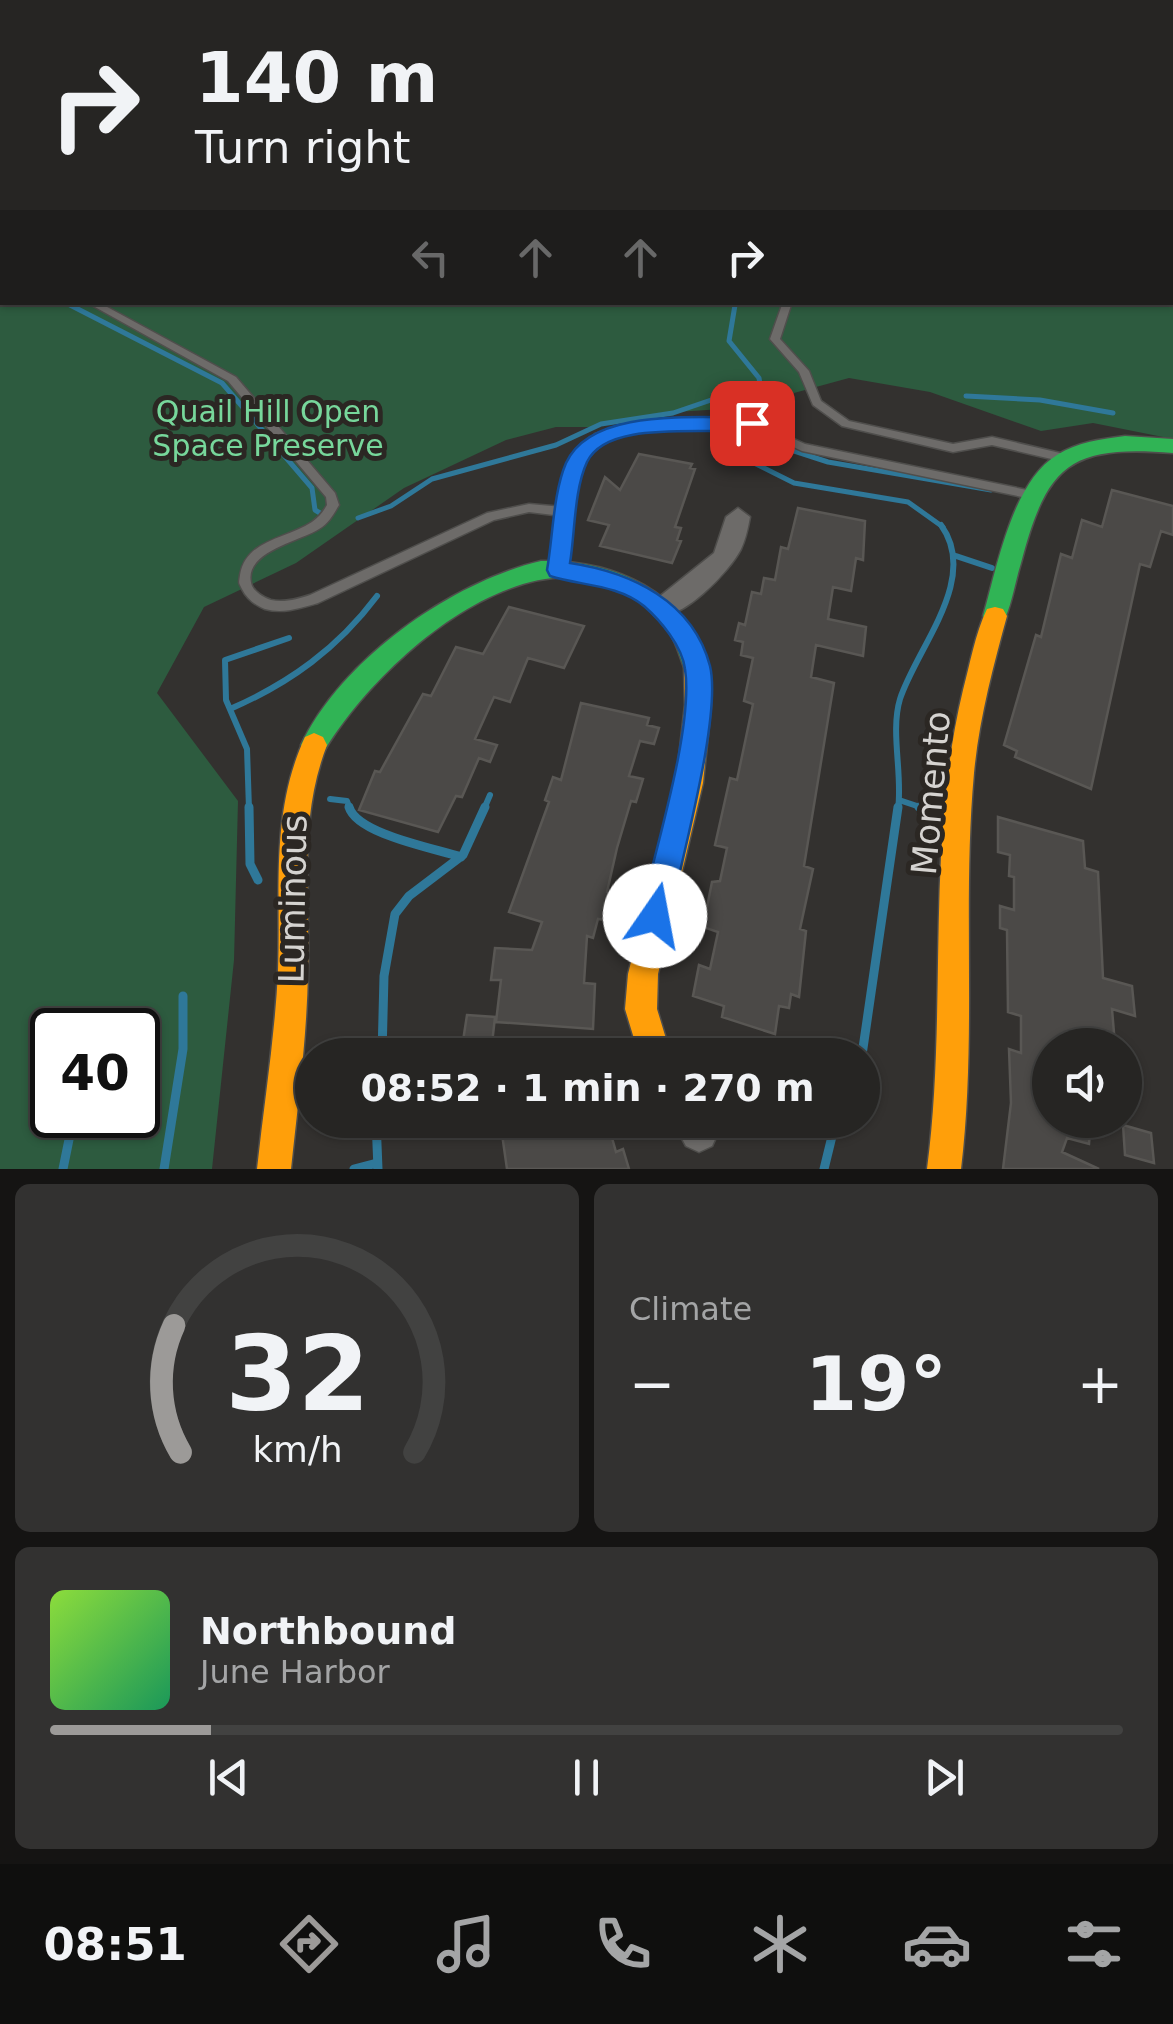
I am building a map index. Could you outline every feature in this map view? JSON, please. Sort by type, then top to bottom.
[{"type":"street","points":[[1070,454],[1135,442],[1173,446]]},
{"type":"street","name":"Momento","points":[[944,1169],[959,1066],[961,778],[984,658],[1032,495],[1044,472],[1070,454]]},
{"type":"street","points":[[663,608],[724,560],[735,540],[738,516]]},
{"type":"street","name":"Luminous","points":[[274,1169],[294,970],[290,822],[309,754],[342,702],[450,603],[499,578],[558,570],[622,583],[663,608],[692,649],[700,688],[643,974],[642,1009],[650,1038]]},
{"type":"lane","points":[[95,305],[232,380],[331,496],[333,505],[325,520],[262,549],[248,566],[245,584],[261,602],[283,607],[314,599],[501,513],[529,508],[569,512]]},
{"type":"lane","points":[[787,305],[775,339],[804,371],[818,403],[838,420],[953,448],[992,441],[1070,454]]},
{"type":"lane","points":[[558,570],[575,465],[587,446],[599,437],[637,426],[752,423],[802,447],[1032,495]]},
{"type":"green space","name":"Quail Hill Open Space Preserve","points":[[0,305],[1173,305],[1173,439],[1093,423],[1041,431],[930,392],[849,378],[739,408],[659,413],[592,427],[556,427],[506,440],[404,488],[296,563],[204,607],[157,693],[238,801],[234,960],[212,1169],[0,1169]]},
{"type":"building","points":[[639,454],[692,464],[690,468],[695,469],[675,527],[681,528],[677,540],[681,541],[672,563],[600,546],[609,525],[588,520],[605,477],[620,490]]},
{"type":"building","points":[[1112,490],[1173,506],[1173,535],[1161,531],[1150,567],[1140,564],[1091,789],[1015,757],[1017,751],[1004,745],[1036,635],[1041,637],[1061,554],[1072,558],[1082,520],[1102,527]]},
{"type":"building","points":[[798,508],[865,521],[863,560],[856,558],[851,591],[833,587],[828,619],[866,627],[863,656],[816,645],[811,677],[834,683],[804,866],[813,869],[800,929],[806,931],[799,997],[791,994],[789,1008],[779,1006],[775,1034],[722,1017],[724,1006],[693,996],[699,965],[710,969],[718,932],[703,927],[712,882],[720,881],[727,848],[715,845],[730,778],[737,780],[753,704],[744,701],[753,658],[741,655],[743,642],[735,640],[739,623],[745,625],[752,592],[761,594],[764,578],[775,580],[781,547],[788,549]]},
{"type":"building","points":[[509,607],[584,626],[564,668],[528,658],[510,702],[494,697],[475,739],[497,745],[490,762],[479,758],[462,797],[456,796],[438,832],[359,810],[375,771],[380,772],[423,694],[431,696],[456,647],[483,654]]},
{"type":"building","points":[[581,703],[649,718],[647,725],[659,728],[654,744],[640,741],[629,776],[643,779],[636,802],[631,801],[617,848],[605,920],[598,919],[593,938],[587,936],[584,983],[595,984],[593,1029],[496,1022],[501,980],[491,980],[495,948],[532,950],[542,922],[509,912],[549,802],[545,800],[553,777],[561,780]]},
{"type":"building","points":[[998,817],[1083,841],[1085,868],[1098,872],[1103,978],[1132,986],[1135,1016],[1112,1009],[1114,1028],[1032,1028],[1032,1138],[1067,1138],[1062,1152],[1099,1169],[1003,1169],[1011,1103],[1009,1049],[1021,1053],[1021,1016],[1008,1012],[1007,930],[1000,928],[1000,906],[1014,910],[1014,877],[1009,876],[1010,855],[998,852]]},
{"type":"building","points":[[467,1015],[495,1017],[493,1038],[463,1038]]},
{"type":"building","points":[[1142,1130],[1151,1133],[1154,1163],[1125,1155],[1124,1138],[1142,1138]]},
{"type":"building","points":[[503,1138],[612,1138],[616,1152],[623,1149],[629,1169],[507,1169]]},
{"type":"building","points":[[1067,1138],[1090,1138],[1089,1144]]},
{"type":"waterway","points":[[70,305],[222,383],[312,488],[315,510],[320,513]]},
{"type":"waterway","points":[[358,518],[391,506],[432,479],[556,445],[601,424],[673,413],[717,398],[772,400],[762,396],[759,378],[729,341],[735,305]]},
{"type":"waterway","points":[[966,396],[1040,400],[1113,413]]},
{"type":"waterway","points":[[788,449],[828,462],[991,490]]},
{"type":"waterway","points":[[732,452],[794,483],[908,502],[941,526]]},
{"type":"waterway","points":[[898,809],[896,725],[900,699],[950,590],[951,546],[941,526]]},
{"type":"waterway","points":[[956,556],[992,568]]},
{"type":"waterway","points":[[230,709],[293,676],[346,632],[377,596]]},
{"type":"waterway","points":[[249,809],[247,749],[226,700],[225,660],[289,638]]},
{"type":"waterway","points":[[484,809],[490,795]]},
{"type":"waterway","points":[[330,799],[347,801],[350,808]]},
{"type":"waterway","points":[[899,800],[926,809]]},
{"type":"waterway","points":[[249,807],[250,864],[258,880]]},
{"type":"waterway","points":[[461,857],[485,807]]},
{"type":"waterway","points":[[864,1038],[898,807]]},
{"type":"waterway","points":[[919,807],[934,812]]},
{"type":"waterway","points":[[350,808],[355,817],[381,832],[461,857]]},
{"type":"waterway","points":[[382,1038],[384,976],[395,914],[409,896],[461,857]]},
{"type":"waterway","points":[[164,1169],[183,1049],[183,996]]},
{"type":"waterway","points":[[63,1169],[69,1138]]},
{"type":"waterway","points":[[377,1138],[378,1169]]},
{"type":"waterway","points":[[824,1169],[832,1138]]},
{"type":"waterway","points":[[354,1169],[377,1163]]},
{"type":"traffic: fast","points":[[995,616],[1028,507],[1042,481],[1062,461],[1089,448],[1125,443],[1173,446]]},
{"type":"traffic: fast","points":[[314,745],[352,693],[425,626],[481,590],[510,577],[541,570],[572,569],[605,576],[638,591],[675,623],[696,667]]},
{"type":"traffic: slow","points":[[944,1169],[954,1070],[955,872],[961,773],[975,694],[995,616]]},
{"type":"traffic: slow","points":[[650,1038],[641,1009],[643,974],[690,783],[696,744],[696,667]]},
{"type":"traffic: slow","points":[[274,1169],[293,971],[293,827],[296,799],[314,745]]},
{"type":"route","points":[[655,916],[698,714],[698,667],[682,633],[650,598],[606,577],[558,570],[575,465],[587,446],[614,430],[752,423]]}]
